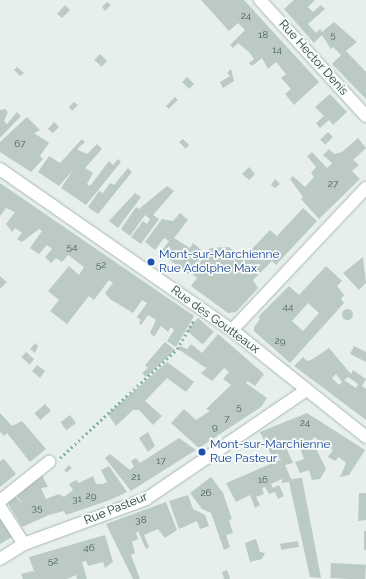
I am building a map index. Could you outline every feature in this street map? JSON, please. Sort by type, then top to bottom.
[{"type":"street","name":"Rue Hector Denis","points":[[260,0],[366,116]]},
{"type":"street","name":"Rue des Goutteaux","points":[[0,169],[232,330],[305,391],[366,437]]},
{"type":"street","points":[[232,330],[366,188]]},
{"type":"street","name":"Rue Pasteur","points":[[0,560],[24,544],[146,499],[305,391]]},
{"type":"street","points":[[0,501],[49,462]]},
{"type":"street","points":[[0,507],[24,544]]},
{"type":"path","points":[[49,462],[61,458],[177,349],[186,329],[203,310]]},
{"type":"building","points":[[201,0],[244,0],[319,82],[294,105],[285,94],[291,89],[281,78],[286,74],[276,62],[268,69],[262,58],[252,66],[249,63],[254,59],[249,52],[238,43],[233,48],[230,45],[245,30],[238,23],[229,31]]},
{"type":"building","points":[[294,0],[315,0],[308,7],[313,12],[321,5],[325,9],[308,24],[316,33],[320,29],[322,32],[334,22],[357,42],[346,51],[366,72],[366,99],[332,64],[341,55],[333,47],[331,49],[322,35],[314,43],[284,9]]},
{"type":"building","points":[[107,2],[111,5],[105,11],[102,7]]},
{"type":"building","points":[[65,5],[70,10],[62,18],[57,14]]},
{"type":"building","points":[[100,54],[107,61],[101,67],[94,60]]},
{"type":"building","points":[[17,67],[24,73],[20,76],[14,70]]},
{"type":"building","points":[[231,69],[234,81],[223,88],[220,82],[230,76],[227,73]]},
{"type":"building","points":[[187,77],[194,84],[189,89],[182,82]]},
{"type":"building","points":[[330,94],[347,112],[333,125],[329,120],[320,128],[316,123],[324,116],[315,107]]},
{"type":"building","points":[[175,97],[178,100],[169,109],[166,106]]},
{"type":"building","points":[[74,102],[78,105],[72,111],[69,107]]},
{"type":"building","points":[[5,109],[8,112],[4,121],[7,124],[17,112],[21,116],[0,138],[0,110]]},
{"type":"building","points":[[27,117],[40,130],[34,133],[49,143],[40,156],[43,159],[31,172],[0,152],[0,142]]},
{"type":"building","points":[[54,122],[59,127],[53,133],[48,129]]},
{"type":"building","points":[[328,132],[333,137],[325,145],[320,140]]},
{"type":"building","points":[[358,138],[366,148],[353,160],[359,165],[352,171],[360,179],[319,219],[301,199],[303,197],[290,179],[293,176],[305,187],[314,177],[311,173],[316,167],[307,156],[312,152],[327,168],[332,163],[323,155],[329,149],[334,154],[342,152]]},
{"type":"building","points":[[82,139],[85,142],[77,149],[80,151],[87,154],[97,144],[102,149],[85,168],[93,173],[87,184],[90,186],[109,161],[113,165],[118,159],[121,162],[86,205],[61,188],[73,170],[59,186],[38,172],[49,156],[60,163]]},
{"type":"building","points":[[183,139],[189,145],[186,149],[179,142]]},
{"type":"building","points":[[249,167],[255,174],[249,180],[242,174]]},
{"type":"building","points":[[128,168],[132,172],[98,214],[88,207],[99,191],[103,193],[110,183],[114,185]]},
{"type":"building","points":[[275,179],[280,184],[275,188],[271,185]]},
{"type":"building","points":[[0,183],[194,316],[176,347],[167,341],[174,330],[171,327],[168,332],[161,326],[154,337],[150,333],[156,320],[148,315],[141,325],[139,323],[141,320],[137,317],[147,303],[142,300],[133,313],[110,299],[105,293],[113,283],[109,280],[94,300],[89,296],[67,324],[50,311],[59,300],[48,291],[69,266],[79,275],[84,267],[68,255],[62,262],[56,258],[51,263],[45,257],[52,249],[47,245],[39,254],[30,248],[42,231],[39,229],[22,242],[17,239],[22,233],[15,228],[12,232],[6,224],[15,212],[6,208],[0,216]]},
{"type":"building","points":[[167,186],[174,191],[153,215],[159,219],[141,244],[131,237],[143,221],[147,224],[150,219],[145,215],[130,236],[121,229],[136,207],[139,209]]},
{"type":"building","points":[[135,193],[141,197],[118,228],[109,221]]},
{"type":"building","points":[[303,208],[317,221],[276,265],[272,261],[253,280],[258,288],[236,312],[228,313],[191,286],[197,278],[192,274],[210,248],[229,247],[239,256],[245,249],[249,252],[270,230],[277,236]]},
{"type":"building","points":[[180,213],[188,220],[174,238],[190,248],[193,243],[204,252],[189,274],[160,253],[169,241],[164,238],[155,250],[145,242],[162,219],[173,221]]},
{"type":"building","points":[[363,257],[366,283],[359,290],[343,273]]},
{"type":"building","points":[[326,266],[342,281],[337,286],[344,295],[341,299],[344,303],[290,363],[254,331],[254,327],[260,319],[258,317],[289,286],[299,295]],"holes":[[[308,303],[319,313],[303,331],[292,321]]]},
{"type":"building","points":[[0,276],[7,282],[0,289]]},
{"type":"building","points":[[345,309],[349,309],[351,310],[351,318],[345,319],[342,316],[342,312]]},
{"type":"building","points":[[198,318],[214,332],[203,345],[187,331]]},
{"type":"building","points":[[218,334],[264,374],[255,386],[248,381],[246,383],[267,398],[261,407],[199,448],[171,423],[184,409],[196,420],[210,411],[206,409],[231,385],[223,379],[229,372],[224,368],[212,381],[201,373],[211,364],[206,368],[178,349],[180,346],[187,349],[191,344],[202,353]]},
{"type":"building","points":[[165,342],[175,350],[146,377],[142,373],[148,368],[145,365]]},
{"type":"building","points":[[35,343],[38,346],[35,353],[30,349]]},
{"type":"building","points":[[354,346],[366,352],[366,362],[350,354]]},
{"type":"building","points":[[329,348],[351,374],[353,370],[366,379],[362,386],[366,389],[366,420],[294,366],[303,357],[307,361],[313,359]],"holes":[[[336,374],[342,382],[339,385],[332,378]],[[348,377],[358,384],[356,388],[344,380]]]},
{"type":"building","points":[[26,352],[34,359],[30,364],[21,357]]},
{"type":"building","points":[[167,362],[194,382],[186,392],[167,378],[145,401],[162,416],[153,425],[139,410],[133,410],[116,426],[108,414]]},
{"type":"building","points":[[37,365],[45,371],[40,378],[32,371]]},
{"type":"building","points":[[45,404],[51,411],[40,420],[34,413]]},
{"type":"building","points":[[0,413],[12,426],[22,421],[46,449],[30,462],[7,433],[4,436],[0,432]]},
{"type":"building","points":[[307,413],[365,450],[349,475],[340,477],[346,463],[339,457],[335,461],[328,457],[333,450],[314,437],[312,440],[326,469],[320,479],[312,480],[309,470],[300,473],[295,462],[304,459],[297,440],[284,443],[293,463],[285,465],[291,479],[302,478],[321,578],[310,577],[289,482],[282,483],[282,479],[271,484],[273,488],[279,485],[284,496],[278,499],[275,492],[269,494],[265,487],[262,488],[264,494],[256,497],[260,505],[255,508],[250,495],[236,502],[226,483],[282,459],[272,457],[260,432]]},
{"type":"building","points":[[70,415],[76,423],[66,430],[60,422]]},
{"type":"building","points":[[148,432],[155,446],[148,452],[139,438]]},
{"type":"building","points":[[179,438],[196,450],[131,491],[105,458],[110,454],[130,470],[134,467],[131,461],[136,458],[140,463]]},
{"type":"building","points":[[4,459],[16,474],[0,487],[0,461]]},
{"type":"building","points":[[69,465],[72,468],[67,473],[64,470]]},
{"type":"building","points":[[109,466],[127,492],[110,500],[66,515],[64,511],[49,515],[22,527],[7,502],[15,496],[23,504],[16,495],[42,475],[48,487],[41,488],[46,499],[59,494],[64,497],[73,490],[69,484],[76,480],[79,483],[93,476],[96,484],[103,484],[107,482],[101,470]]},
{"type":"building","points":[[211,477],[223,493],[232,519],[229,520],[233,533],[226,535],[230,547],[224,550],[211,513],[202,509],[190,493]]},
{"type":"building","points":[[359,493],[366,493],[366,520],[358,521]]},
{"type":"building","points":[[188,495],[193,509],[205,515],[209,526],[200,529],[197,521],[179,529],[169,501]]},
{"type":"building","points":[[166,502],[177,530],[165,538],[158,529],[144,535],[149,547],[146,549],[138,531],[136,533],[138,539],[132,542],[135,553],[131,555],[140,579],[133,579],[106,524]]},
{"type":"building","points":[[0,518],[12,537],[0,544]]},
{"type":"building","points":[[364,531],[366,531],[366,550],[364,550]]},
{"type":"building","points":[[105,535],[113,562],[105,568],[103,562],[88,566],[86,561],[82,562],[87,579],[77,579],[76,575],[67,579],[23,579],[21,574],[33,571],[35,574],[29,557]]},
{"type":"building","points":[[256,539],[260,552],[265,553],[262,559],[250,562],[245,543]]},
{"type":"building","points":[[298,541],[299,547],[281,550],[280,544]]},
{"type":"building","points":[[331,563],[366,565],[365,579],[330,578]]},
{"type":"building","points":[[227,570],[230,579],[224,579],[222,572]]},
{"type":"place","name":"Mont-sur-Marchienne Rue Adolphe Max","points":[[151,262]]},
{"type":"place","name":"Mont-sur-Marchienne Rue Pasteur","points":[[202,452]]}]
